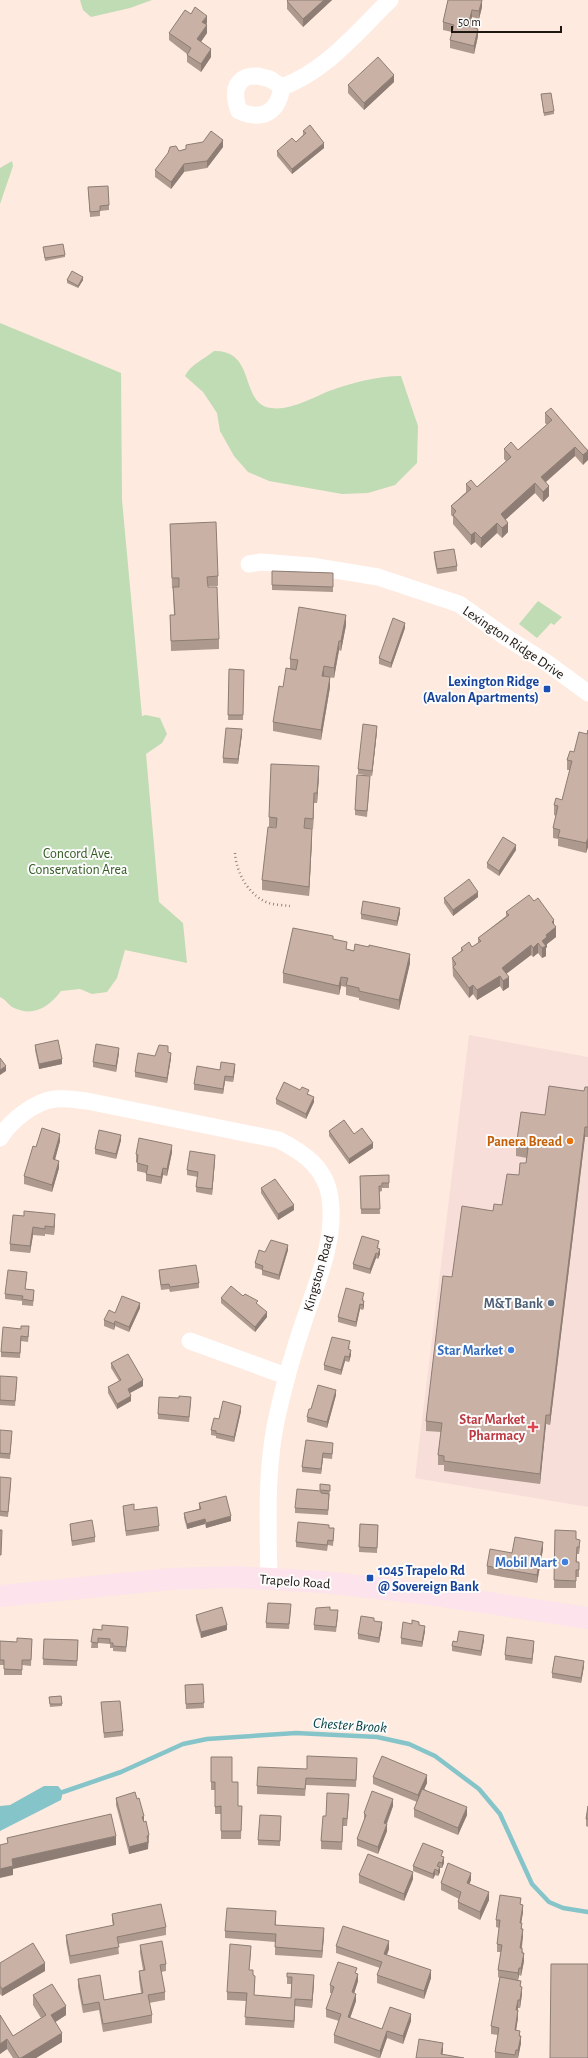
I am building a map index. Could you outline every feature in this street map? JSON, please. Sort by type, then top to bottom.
[{"type":"main road","name":"Trapelo Road","points":[[0,1596],[170,1579],[234,1577],[324,1582],[430,1594],[588,1618]]},
{"type":"street","points":[[282,87],[299,81],[322,67],[390,0]]},
{"type":"street","name":"Lexington Ridge Drive","points":[[249,564],[261,562],[310,566],[378,577],[459,604],[504,636],[547,662],[588,693]]},
{"type":"street","name":"Kingston Road","points":[[0,1138],[19,1117],[36,1106],[55,1099],[87,1100],[279,1140],[302,1152],[326,1180],[330,1199],[331,1226],[323,1263],[286,1376],[270,1452],[268,1498],[269,1579]]},
{"type":"street","points":[[190,1341],[286,1376]]},
{"type":"path","points":[[236,854],[240,874],[260,898],[266,902],[290,906]]},
{"type":"shaded area","points":[[469,1035],[588,1057],[588,1507],[415,1478]]},
{"type":"green space","points":[[80,0],[152,0],[130,8],[91,17],[83,10]]},
{"type":"green space","points":[[12,161],[13,166],[0,204],[0,168]]},
{"type":"green space","name":"Concord Ave. Conservation Area","points":[[0,323],[121,373],[122,500],[142,716],[146,715],[160,718],[167,734],[162,743],[146,754],[159,902],[183,923],[187,963],[125,950],[117,978],[107,992],[92,994],[80,989],[61,991],[46,1006],[34,1011],[20,1010],[12,1007],[0,997]]},
{"type":"green space","points":[[214,351],[227,353],[237,359],[255,397],[261,404],[271,408],[286,408],[293,406],[329,391],[364,380],[401,376],[418,426],[417,463],[395,485],[368,493],[342,494],[269,481],[248,472],[234,456],[220,431],[217,413],[203,392],[185,376],[193,366]]},
{"type":"green space","points":[[538,601],[562,617],[554,625],[551,623],[537,638],[519,624]]},
{"type":"water","points":[[44,1786],[58,1786],[63,1792],[61,1800],[0,1831],[0,1806],[10,1805]]},
{"type":"building","points":[[324,0],[303,19],[287,1]]},
{"type":"building","points":[[448,0],[482,0],[479,11],[472,10],[468,26],[478,29],[474,46],[450,40],[454,25],[443,22]]},
{"type":"building","points":[[195,7],[207,16],[202,22],[207,25],[197,39],[211,49],[201,64],[187,55],[191,48],[169,33],[185,10],[191,14]]},
{"type":"building","points":[[378,57],[394,75],[364,103],[348,85]]},
{"type":"building","points":[[551,93],[554,111],[544,113],[541,94]]},
{"type":"building","points":[[310,125],[324,143],[292,169],[277,151],[292,138],[296,142],[306,133],[303,131]]},
{"type":"building","points":[[211,131],[223,140],[207,161],[184,164],[171,182],[155,170],[168,153],[170,147],[176,146],[179,151],[186,149],[186,145],[203,142]]},
{"type":"building","points":[[108,186],[109,205],[100,206],[100,211],[90,212],[88,187]]},
{"type":"building","points":[[63,244],[65,255],[45,258],[43,247]]},
{"type":"building","points":[[72,271],[83,277],[78,286],[67,280]]},
{"type":"building","points":[[551,408],[588,451],[583,455],[575,447],[541,477],[549,486],[543,492],[535,483],[501,514],[508,523],[502,528],[497,523],[481,538],[475,532],[471,535],[453,515],[456,511],[451,506],[471,489],[466,484],[471,480],[477,487],[511,457],[504,449],[511,442],[518,450],[552,420],[545,413]]},
{"type":"building","points":[[216,522],[218,576],[207,577],[208,587],[217,587],[219,639],[171,641],[170,615],[175,615],[173,587],[179,587],[179,578],[172,578],[170,524]]},
{"type":"building","points":[[454,549],[457,566],[437,569],[434,552]]},
{"type":"building","points":[[272,571],[333,573],[333,587],[272,585]]},
{"type":"building","points":[[299,607],[346,615],[334,668],[324,666],[322,676],[330,677],[321,730],[273,722],[279,686],[283,687],[286,668],[296,670],[298,660],[290,659]]},
{"type":"building","points":[[393,618],[405,623],[391,663],[379,658]]},
{"type":"building","points":[[229,669],[244,670],[243,715],[228,715]]},
{"type":"building","points":[[363,724],[377,726],[372,771],[358,769]]},
{"type":"building","points":[[226,728],[242,729],[238,759],[223,758]]},
{"type":"building","points":[[588,730],[588,838],[586,843],[558,837],[560,830],[553,828],[558,806],[554,805],[556,798],[562,800],[572,761],[567,760],[570,751],[574,752],[579,732],[587,734]]},
{"type":"building","points":[[271,764],[319,766],[317,793],[314,793],[313,819],[305,818],[304,828],[312,829],[309,887],[262,880],[268,827],[276,828],[277,818],[269,817]]},
{"type":"building","points":[[357,775],[370,776],[367,811],[355,810]]},
{"type":"building","points":[[503,837],[516,845],[499,871],[487,863]]},
{"type":"building","points":[[469,879],[478,892],[453,910],[444,898]]},
{"type":"building","points":[[529,895],[534,901],[538,898],[554,920],[552,922],[556,927],[546,935],[547,937],[542,941],[546,946],[542,948],[538,943],[533,948],[531,945],[502,968],[509,977],[503,981],[500,976],[477,990],[473,985],[469,988],[453,967],[456,964],[452,958],[463,950],[461,948],[469,942],[472,947],[481,941],[478,938],[509,915],[506,912]]},
{"type":"building","points":[[363,901],[400,908],[397,921],[361,914]]},
{"type":"building","points":[[293,928],[333,936],[333,939],[347,942],[346,949],[354,951],[355,944],[369,947],[369,945],[410,954],[399,1000],[359,991],[359,988],[346,985],[348,978],[341,977],[339,986],[283,973]]},
{"type":"building","points":[[58,1040],[62,1059],[39,1064],[35,1045]]},
{"type":"building","points":[[96,1044],[119,1048],[116,1066],[93,1062]]},
{"type":"building","points":[[159,1045],[168,1046],[168,1052],[171,1053],[167,1078],[135,1072],[138,1053],[155,1056]]},
{"type":"building","points":[[0,1058],[6,1066],[0,1070]]},
{"type":"building","points":[[221,1062],[235,1064],[233,1077],[225,1076],[223,1089],[194,1084],[197,1066],[220,1070]]},
{"type":"building","points":[[284,1082],[300,1090],[302,1087],[309,1090],[307,1094],[314,1097],[306,1114],[276,1099]]},
{"type":"building","points":[[549,1086],[584,1091],[585,1087],[588,1087],[588,1127],[585,1127],[550,1415],[546,1415],[540,1474],[444,1461],[444,1456],[438,1455],[442,1423],[426,1421],[443,1276],[452,1277],[462,1206],[493,1211],[494,1204],[502,1205],[507,1174],[519,1175],[520,1163],[526,1163],[528,1148],[516,1147],[521,1112],[545,1115]]},
{"type":"building","points":[[344,1120],[354,1134],[362,1128],[373,1143],[349,1159],[329,1131]]},
{"type":"building","points":[[42,1128],[60,1134],[53,1159],[59,1161],[52,1185],[24,1176],[33,1146],[36,1147]]},
{"type":"building","points":[[99,1130],[121,1135],[116,1154],[95,1149]]},
{"type":"building","points":[[139,1138],[172,1145],[167,1169],[163,1168],[161,1177],[146,1174],[148,1166],[137,1163],[138,1155],[136,1154]]},
{"type":"building","points":[[190,1151],[215,1155],[212,1189],[196,1187],[198,1172],[187,1170]]},
{"type":"building","points":[[389,1175],[389,1183],[382,1183],[382,1186],[379,1186],[380,1209],[361,1209],[360,1176]]},
{"type":"building","points":[[275,1179],[294,1205],[278,1214],[261,1188]]},
{"type":"building","points":[[24,1211],[55,1214],[54,1227],[45,1226],[45,1229],[33,1227],[30,1246],[10,1244],[13,1215],[24,1216]]},
{"type":"building","points":[[362,1236],[379,1241],[377,1248],[380,1249],[378,1254],[376,1253],[370,1269],[353,1264]]},
{"type":"building","points":[[271,1240],[288,1245],[279,1275],[262,1270],[263,1266],[255,1263],[259,1250],[265,1252]]},
{"type":"building","points":[[196,1265],[199,1283],[170,1287],[169,1284],[161,1285],[159,1270]]},
{"type":"building","points":[[8,1270],[27,1272],[25,1289],[34,1290],[33,1301],[22,1299],[23,1296],[5,1294]]},
{"type":"building","points":[[231,1286],[243,1296],[245,1294],[258,1301],[256,1303],[267,1312],[255,1327],[221,1298]]},
{"type":"building","points":[[346,1288],[364,1293],[362,1300],[364,1301],[363,1305],[360,1304],[356,1322],[338,1317]]},
{"type":"building","points":[[122,1296],[140,1303],[129,1327],[115,1321],[114,1324],[104,1320],[109,1310],[115,1313]]},
{"type":"building","points":[[21,1326],[29,1326],[28,1337],[21,1336],[20,1353],[1,1352],[3,1327],[21,1329]]},
{"type":"building","points":[[332,1337],[350,1341],[348,1349],[351,1350],[349,1357],[345,1356],[341,1370],[324,1365]]},
{"type":"building","points":[[128,1354],[143,1380],[128,1389],[131,1396],[117,1404],[108,1387],[121,1380],[111,1363]]},
{"type":"building","points":[[0,1376],[17,1377],[15,1401],[0,1400]]},
{"type":"building","points":[[318,1385],[336,1390],[327,1422],[307,1417]]},
{"type":"building","points":[[179,1396],[191,1397],[189,1417],[158,1414],[159,1397],[179,1398]]},
{"type":"building","points":[[223,1401],[241,1406],[234,1437],[216,1433],[216,1431],[211,1430],[214,1418],[219,1419]]},
{"type":"building","points":[[0,1430],[12,1431],[10,1454],[0,1453]]},
{"type":"building","points":[[306,1440],[333,1443],[332,1454],[323,1453],[321,1469],[302,1467]]},
{"type":"building","points":[[0,1477],[11,1478],[8,1512],[0,1511]]},
{"type":"building","points":[[320,1484],[330,1485],[330,1491],[320,1490]]},
{"type":"building","points":[[297,1489],[321,1491],[321,1493],[329,1494],[328,1510],[295,1508]]},
{"type":"building","points":[[226,1496],[231,1516],[206,1523],[205,1519],[187,1524],[184,1513],[201,1509],[199,1503]]},
{"type":"building","points":[[134,1504],[134,1510],[157,1507],[159,1526],[126,1531],[123,1506]]},
{"type":"building","points":[[92,1520],[95,1537],[72,1541],[70,1524]]},
{"type":"building","points":[[298,1522],[329,1525],[329,1528],[334,1528],[333,1541],[328,1540],[327,1545],[296,1542]]},
{"type":"building","points":[[360,1524],[378,1525],[377,1548],[359,1547]]},
{"type":"building","points":[[0,1530],[2,1530],[1,1555],[0,1555]]},
{"type":"building","name":"Mobil Mart","points":[[555,1530],[576,1531],[576,1539],[580,1540],[579,1547],[577,1547],[576,1562],[579,1562],[579,1570],[576,1570],[576,1581],[554,1580]]},
{"type":"building","points":[[515,1537],[543,1542],[537,1575],[487,1566],[490,1549],[512,1553]]},
{"type":"building","points":[[268,1603],[291,1604],[289,1624],[266,1623]]},
{"type":"building","points":[[222,1607],[227,1625],[201,1632],[196,1615]]},
{"type":"building","points":[[330,1607],[330,1610],[338,1610],[336,1627],[314,1625],[316,1608]]},
{"type":"building","points":[[361,1616],[374,1618],[374,1621],[382,1622],[379,1638],[358,1634]]},
{"type":"building","points":[[412,1620],[419,1622],[419,1625],[425,1626],[422,1642],[401,1638],[403,1622],[412,1624]]},
{"type":"building","points":[[102,1625],[128,1627],[126,1647],[113,1646],[113,1643],[110,1643],[110,1639],[98,1638],[98,1643],[91,1642],[93,1629],[102,1630]]},
{"type":"building","points":[[459,1631],[484,1635],[481,1651],[452,1646],[453,1641],[457,1642]]},
{"type":"building","points":[[507,1637],[534,1641],[532,1659],[505,1655]]},
{"type":"building","points":[[17,1638],[32,1639],[31,1660],[22,1660],[22,1670],[4,1669],[4,1660],[0,1660],[0,1641],[17,1642]]},
{"type":"building","points":[[44,1639],[78,1640],[77,1661],[43,1659]]},
{"type":"building","points":[[555,1656],[584,1661],[581,1678],[552,1673]]},
{"type":"building","points":[[203,1684],[204,1703],[186,1704],[185,1685]]},
{"type":"building","points":[[61,1696],[62,1704],[50,1704],[49,1697]]},
{"type":"building","points":[[120,1701],[123,1731],[104,1733],[101,1702]]},
{"type":"building","points":[[307,1756],[357,1758],[356,1780],[306,1778],[305,1789],[257,1786],[258,1767],[307,1769]]},
{"type":"building","points":[[382,1756],[427,1775],[418,1795],[373,1777]]},
{"type":"building","points":[[211,1757],[232,1757],[232,1782],[238,1782],[238,1806],[242,1806],[241,1831],[221,1831],[221,1806],[215,1807],[215,1782],[211,1782]]},
{"type":"building","points":[[422,1789],[467,1807],[458,1828],[414,1809]]},
{"type":"building","points":[[372,1791],[393,1799],[384,1823],[387,1824],[378,1847],[357,1839],[366,1815],[364,1813]]},
{"type":"building","points":[[135,1792],[137,1799],[139,1798],[144,1816],[142,1817],[144,1822],[146,1821],[149,1835],[147,1836],[148,1842],[129,1847],[116,1798]]},
{"type":"building","points":[[327,1793],[349,1794],[347,1819],[343,1818],[342,1842],[321,1841],[323,1816],[326,1816]]},
{"type":"building","points":[[588,1806],[588,1819],[586,1819]]},
{"type":"building","points":[[111,1814],[116,1836],[12,1859],[13,1866],[0,1869],[0,1845],[8,1843],[7,1838]]},
{"type":"building","points":[[260,1815],[281,1816],[280,1841],[258,1840]]},
{"type":"building","points":[[423,1843],[443,1851],[441,1856],[444,1857],[442,1863],[439,1862],[437,1866],[440,1867],[438,1871],[435,1869],[433,1874],[413,1866]]},
{"type":"building","points":[[368,1854],[413,1872],[404,1894],[359,1875]]},
{"type":"building","points":[[448,1863],[471,1873],[467,1883],[489,1892],[480,1912],[458,1902],[461,1892],[441,1883]]},
{"type":"building","points":[[500,1895],[521,1898],[520,1904],[523,1905],[520,1923],[522,1923],[521,1929],[523,1929],[520,1948],[522,1948],[522,1953],[524,1953],[521,1968],[519,1968],[518,1973],[498,1970],[502,1945],[497,1944],[500,1920],[496,1920]]},
{"type":"building","points":[[161,1904],[166,1927],[117,1937],[119,1947],[70,1956],[66,1935],[114,1925],[112,1914]]},
{"type":"building","points":[[227,1908],[276,1911],[275,1925],[324,1928],[322,1951],[275,1947],[276,1934],[225,1931]]},
{"type":"building","points":[[343,1926],[389,1941],[384,1954],[431,1970],[424,1991],[377,1975],[382,1962],[336,1946]]},
{"type":"building","points":[[162,1941],[166,1964],[160,1965],[165,1992],[148,1995],[152,2015],[103,2024],[99,2002],[83,2005],[78,1979],[100,1975],[104,2000],[143,1993],[139,1971],[145,1970],[140,1945]]},
{"type":"building","points":[[33,1943],[45,1963],[2,1989],[0,1986],[0,1963]]},
{"type":"building","points":[[230,1944],[251,1946],[249,1970],[253,1970],[253,1975],[255,1976],[254,1995],[291,1998],[292,1977],[287,1977],[287,1973],[314,1975],[312,2000],[295,1999],[294,2021],[245,2017],[247,1993],[227,1992]]},
{"type":"building","points":[[338,1962],[357,1968],[355,1973],[358,1974],[352,1992],[356,1994],[348,2017],[382,2029],[390,2007],[411,2014],[403,2036],[387,2031],[380,2051],[334,2035],[341,2014],[326,2009],[334,1987],[330,1985]]},
{"type":"building","points":[[551,1964],[588,1964],[588,2058],[550,2058]]},
{"type":"building","points":[[500,1977],[521,1981],[520,1986],[522,1987],[520,2000],[518,2000],[516,2010],[518,2010],[515,2030],[520,2031],[519,2036],[521,2036],[518,2050],[516,2050],[515,2055],[495,2052],[499,2028],[491,2026]]},
{"type":"building","points":[[52,1984],[66,2006],[51,2015],[62,2033],[19,2058],[7,2039],[0,2044],[0,2015],[13,2036],[46,2015],[33,1995]]},
{"type":"building","points":[[419,2039],[443,2043],[441,2054],[464,2058],[416,2058]]},
{"type":"waterway","name":"Chester Brook","points":[[63,1792],[121,1772],[183,1744],[207,1739],[296,1733],[377,1737],[409,1744],[435,1756],[479,1789],[500,1814],[532,1884],[549,1902],[563,1908],[588,1912]]},
{"type":"place","name":"Lexington Ridge (Avalon Apartments)","points":[[547,689]]},
{"type":"place","name":"Panera Bread","points":[[570,1141]]},
{"type":"place","name":"M&T Bank","points":[[551,1303]]},
{"type":"place","name":"Star Market","points":[[511,1350]]},
{"type":"place","name":"Star Market Pharmacy","points":[[533,1427]]},
{"type":"place","name":"Mobil Mart","points":[[565,1562]]},
{"type":"place","name":"1045 Trapelo Rd @ Sovereign Bank","points":[[370,1578]]}]
